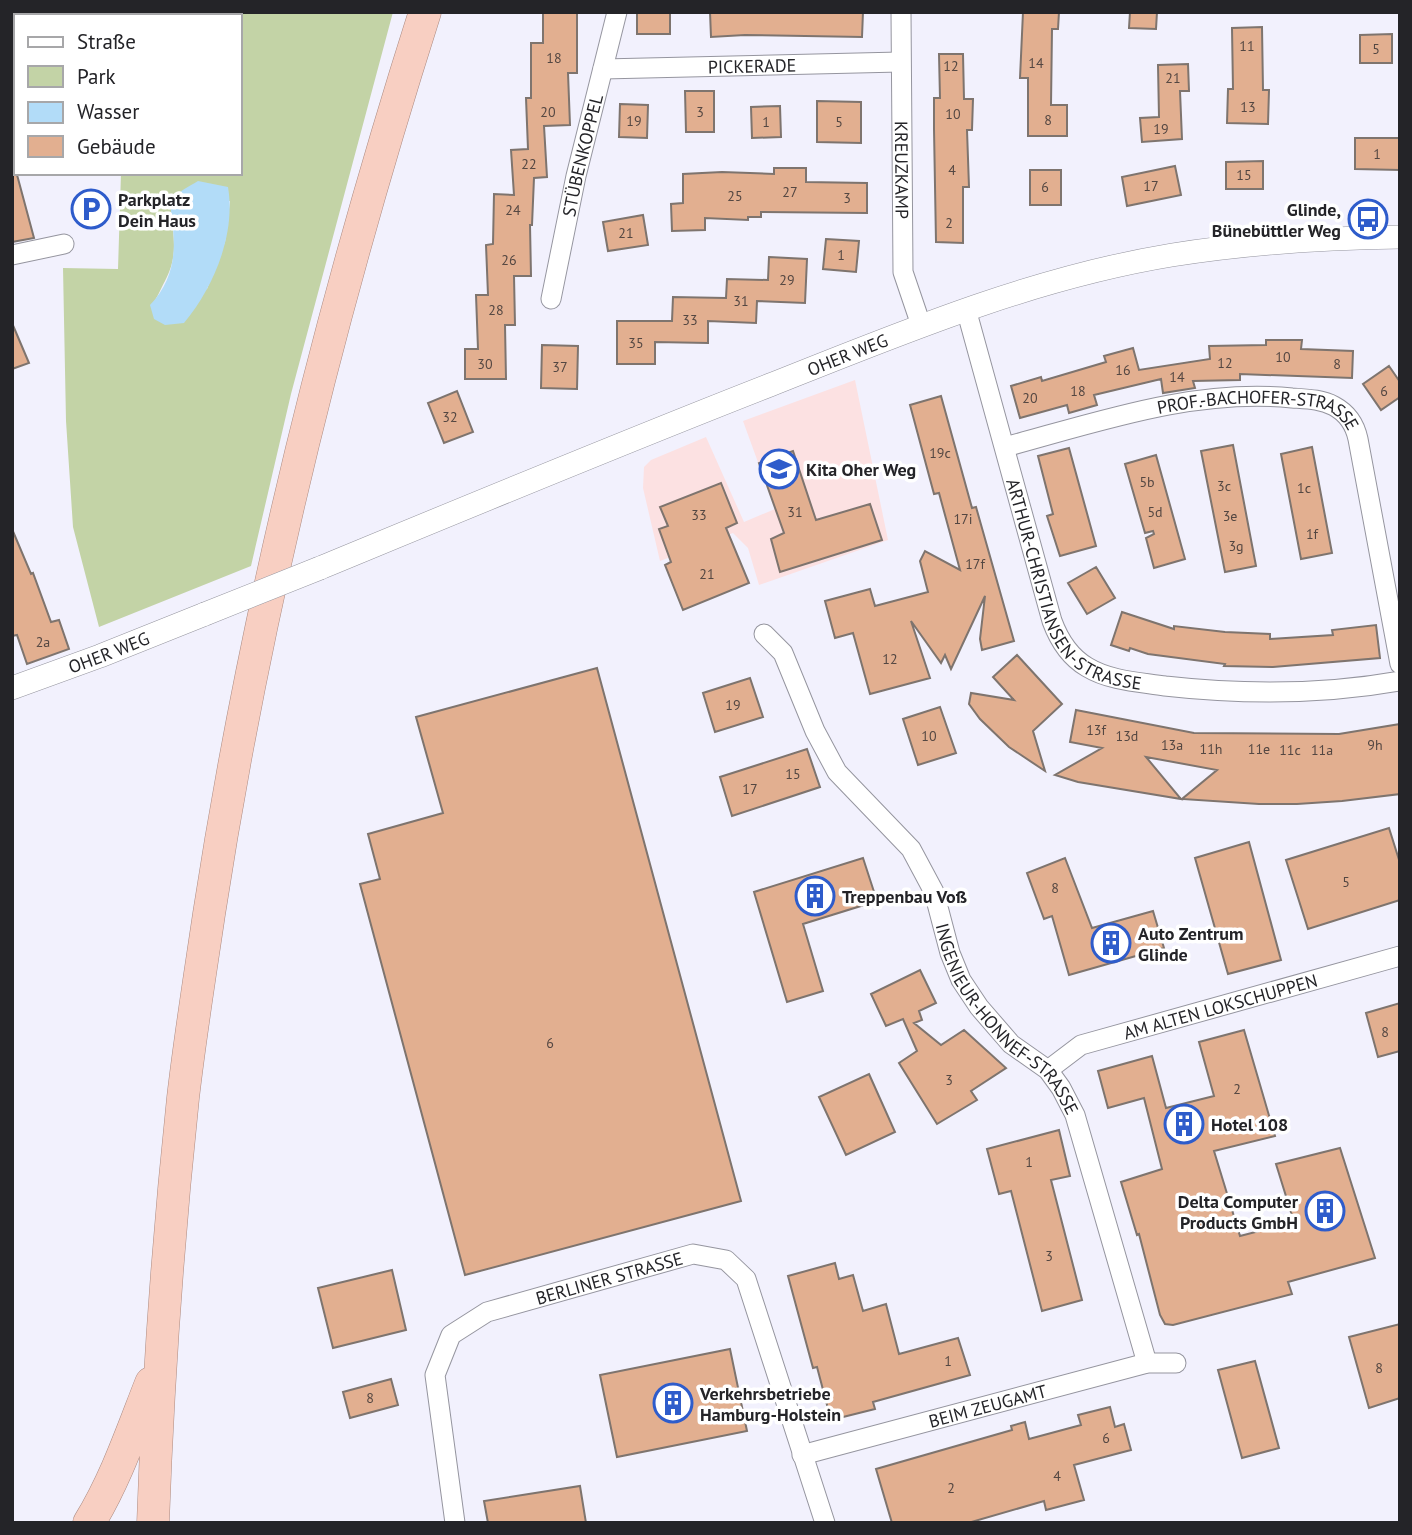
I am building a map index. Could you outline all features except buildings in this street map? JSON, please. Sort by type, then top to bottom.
[{"type":"highway","points":[[153,1523],[162,1356],[183,1096],[218,858],[250,678],[319,379],[368,197],[425,12]]},
{"type":"highway","points":[[89,1523],[104,1499],[118,1467],[162,1356]]},
{"type":"street","name":"STÜBENKOPPEL","points":[[551,299],[576,176],[617,12]]},
{"type":"street","name":"KREUZKAMP","points":[[901,12],[903,272],[921,325]]},
{"type":"street","name":"PICKERADE","points":[[603,69],[901,62]]},
{"type":"street","name":"OHER WEG","points":[[12,688],[100,656],[612,447],[967,309],[1086,275],[1171,255],[1239,247],[1400,237]]},
{"type":"street","points":[[12,255],[64,244]]},
{"type":"street","name":"ARTHUR-CHRISTIANSEN-STRASSE","points":[[967,309],[1056,631],[1066,648],[1089,668],[1125,680],[1241,693],[1315,692],[1400,681]]},
{"type":"street","name":"PROF.-BACHOFER-STRASSE","points":[[1005,447],[1135,412],[1198,401],[1275,397],[1324,402],[1338,408],[1349,418],[1357,432],[1400,664]]},
{"type":"street","name":"INGENIEUR-HONNEF-STRASSE","points":[[764,634],[783,653],[815,731],[837,772],[911,849],[934,892],[950,953],[961,980],[979,1007],[1011,1044],[1048,1070],[1061,1088],[1074,1115],[1147,1363]]},
{"type":"street","name":"AM ALTEN LOKSCHUPPEN","points":[[1048,1070],[1081,1045],[1400,956]]},
{"type":"street","name":"BERLINER STRASSE","points":[[455,1523],[435,1375],[451,1335],[487,1312],[693,1254],[726,1260],[746,1279],[825,1523]]},
{"type":"street","name":"BEIM ZEUGAMT","points":[[802,1455],[1147,1363],[1176,1363]]},
{"type":"shaded area","points":[[855,380],[888,540],[759,585],[748,548],[733,533],[660,561],[643,488],[644,467],[651,460],[706,437],[744,522],[775,509],[743,421]]},
{"type":"green space","points":[[168,12],[393,12],[291,394],[251,566],[99,627],[73,527],[66,421],[63,268],[118,269],[121,175],[242,175],[242,14]],"holes":[[[230,201],[225,242],[207,289],[151,306],[172,264],[174,248],[171,213]]]},
{"type":"water","points":[[198,181],[228,187],[230,205],[226,241],[213,277],[195,309],[184,323],[165,325],[154,319],[150,305],[163,288],[173,260],[172,204],[180,192]]},
{"type":"place","name":"Parkplatz Dein Haus","points":[[91,209]]},
{"type":"place","name":"Glinde, Bünebüttler Weg","points":[[1368,219]]},
{"type":"place","name":"Kita Oher Weg","points":[[779,469]]},
{"type":"place","name":"Treppenbau Voß","points":[[815,896]]},
{"type":"place","name":"Auto Zentrum Glinde","points":[[1111,943]]},
{"type":"place","name":"Hotel 108","points":[[1184,1124]]},
{"type":"place","name":"Delta Computer Products GmbH","points":[[1325,1211]]},
{"type":"place","name":"Verkehrsbetriebe Hamburg-Holstein","points":[[673,1403]]}]
